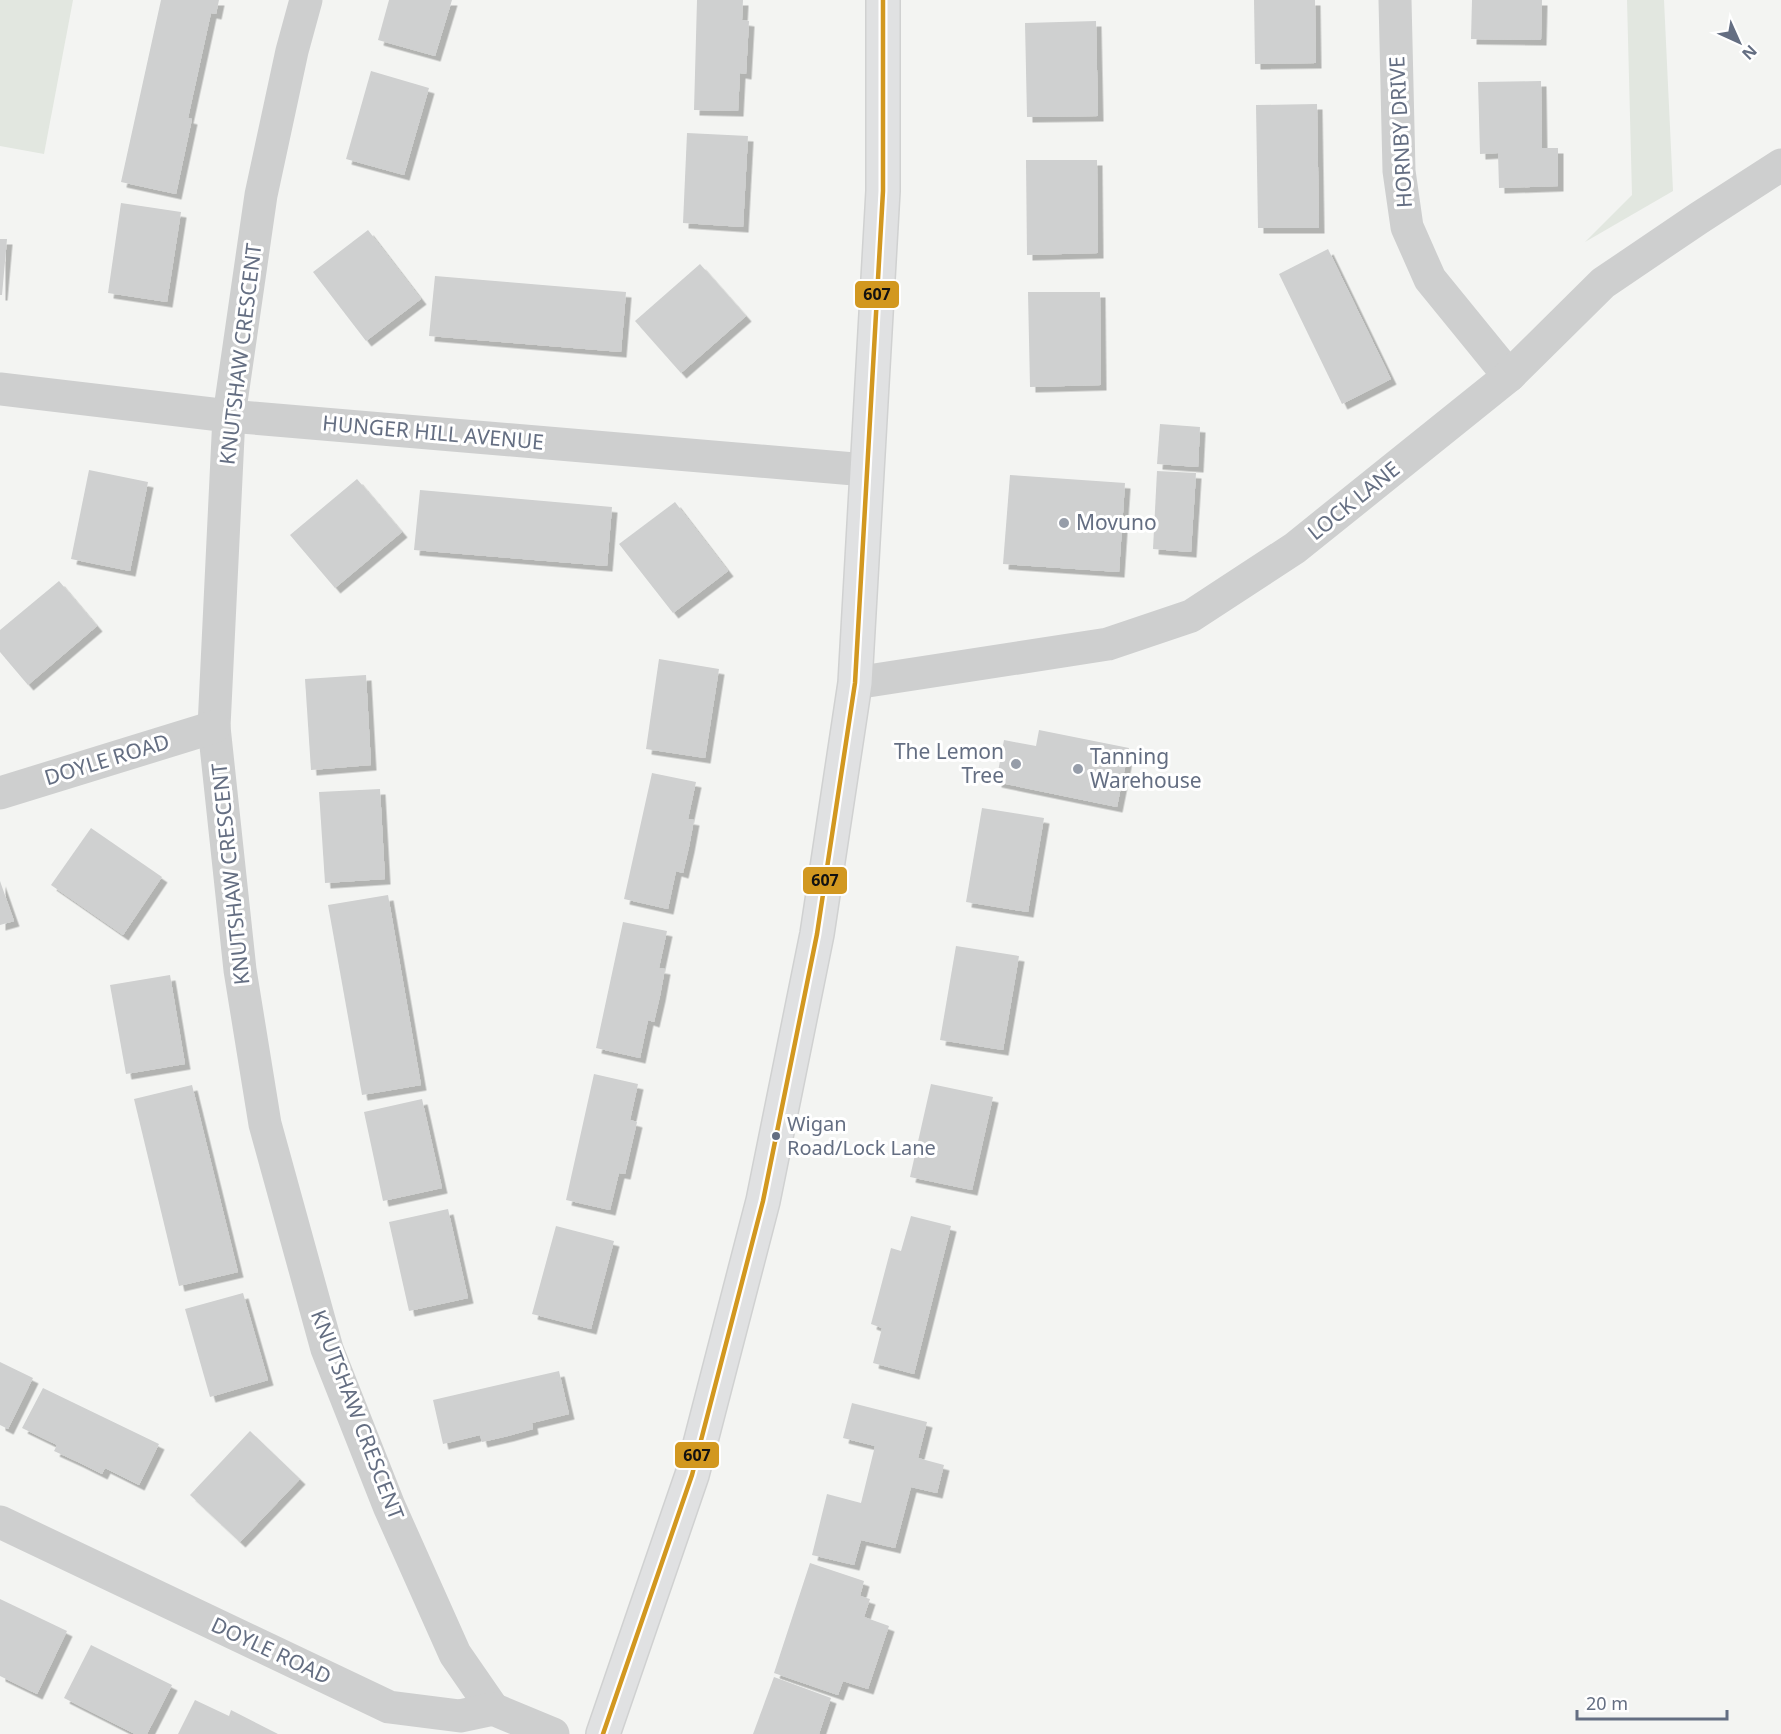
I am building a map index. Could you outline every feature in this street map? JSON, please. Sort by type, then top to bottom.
[{"type":"highway","points":[[603,1734],[692,1475],[763,1201],[818,934],[855,683],[883,191],[883,0]]},
{"type":"street","name":"KNUTSHAW CRESCENT","points":[[306,0],[292,51],[261,195],[229,416],[214,727],[240,970],[265,1124],[327,1349],[389,1506],[455,1654],[493,1708]]},
{"type":"street","name":"HORNBY DRIVE","points":[[1395,0],[1399,171],[1407,227],[1430,279],[1509,376]]},
{"type":"street","name":"LOCK LANE","points":[[855,683],[1108,644],[1191,616],[1295,548],[1509,376],[1603,283],[1781,165]]},
{"type":"street","name":"HUNGER HILL AVENUE","points":[[0,389],[229,416],[866,470]]},
{"type":"street","name":"DOYLE ROAD","points":[[0,793],[214,727]]},
{"type":"street","name":"DOYLE ROAD","points":[[0,1522],[389,1707],[460,1716],[493,1708]]},
{"type":"street","points":[[493,1708],[553,1734]]},
{"type":"shaded area","points":[[0,0],[73,0],[44,154],[0,146]]},
{"type":"shaded area","points":[[1627,0],[1664,0],[1673,191],[1585,242],[1632,195]]},
{"type":"building","points":[[161,0],[219,0],[216,14],[211,13],[188,118],[192,119],[176,194],[121,182]]},
{"type":"building","points":[[389,0],[452,0],[435,56],[378,40]]},
{"type":"building","points":[[697,0],[743,0],[742,20],[749,21],[746,74],[740,73],[738,111],[694,110]]},
{"type":"building","points":[[1254,0],[1315,0],[1316,63],[1255,64]]},
{"type":"building","points":[[1472,0],[1542,0],[1541,40],[1471,39]]},
{"type":"building","points":[[1096,21],[1098,116],[1027,117],[1025,23]]},
{"type":"building","points":[[371,71],[429,88],[404,175],[346,159]]},
{"type":"building","points":[[1541,81],[1542,148],[1558,148],[1558,186],[1499,188],[1498,153],[1480,154],[1478,82]]},
{"type":"building","points":[[1317,104],[1319,228],[1258,228],[1256,105]]},
{"type":"building","points":[[687,133],[748,136],[743,227],[683,223]]},
{"type":"building","points":[[1026,160],[1097,160],[1098,253],[1027,255]]},
{"type":"building","points":[[121,203],[181,212],[167,302],[108,293]]},
{"type":"building","points":[[368,230],[421,299],[366,341],[313,272]]},
{"type":"building","points":[[0,239],[7,239],[2,295],[0,295]]},
{"type":"building","points":[[1328,249],[1391,379],[1342,404],[1279,274]]},
{"type":"building","points":[[700,264],[746,316],[681,373],[635,321]]},
{"type":"building","points":[[435,276],[626,292],[621,352],[429,336]]},
{"type":"building","points":[[1028,292],[1100,292],[1101,385],[1030,387]]},
{"type":"building","points":[[1160,424],[1200,427],[1198,467],[1157,464]]},
{"type":"building","points":[[89,470],[148,482],[130,571],[71,559]]},
{"type":"building","points":[[1157,471],[1196,473],[1191,552],[1153,549]]},
{"type":"building","name":"Movuno","points":[[1010,475],[1125,483],[1119,572],[1003,564]]},
{"type":"building","points":[[357,479],[402,532],[335,588],[290,535]]},
{"type":"building","points":[[420,490],[612,507],[607,566],[414,550]]},
{"type":"building","points":[[675,502],[728,571],[673,613],[619,544]]},
{"type":"building","points":[[59,581],[97,626],[28,685],[0,652],[0,630]]},
{"type":"building","points":[[659,659],[719,669],[705,758],[646,749]]},
{"type":"building","points":[[366,675],[371,765],[311,770],[305,679]]},
{"type":"building","name":"Tanning Warehouse","points":[[1039,730],[1129,748],[1117,807],[996,782],[1004,740],[1036,746]]},
{"type":"building","points":[[652,773],[696,782],[688,819],[694,820],[689,847],[683,873],[676,871],[668,909],[624,899]]},
{"type":"building","points":[[380,789],[385,879],[325,883],[319,792]]},
{"type":"building","points":[[982,808],[1044,818],[1028,912],[966,902]]},
{"type":"building","points":[[91,828],[162,877],[123,935],[51,885]]},
{"type":"building","points":[[0,881],[14,921],[0,925]]},
{"type":"building","points":[[388,895],[421,1085],[362,1095],[328,905]]},
{"type":"building","points":[[623,922],[667,931],[659,968],[665,969],[660,996],[654,1022],[648,1020],[640,1058],[596,1048]]},
{"type":"building","points":[[956,946],[1019,956],[1003,1050],[940,1040]]},
{"type":"building","points":[[170,975],[185,1064],[126,1074],[110,985]]},
{"type":"building","points":[[594,1074],[638,1084],[630,1120],[637,1122],[625,1174],[619,1173],[610,1210],[566,1200]]},
{"type":"building","points":[[931,1084],[993,1097],[972,1190],[910,1177]]},
{"type":"building","points":[[192,1085],[238,1272],[179,1286],[134,1099]]},
{"type":"building","points":[[422,1099],[442,1188],[383,1201],[364,1112]]},
{"type":"building","points":[[448,1209],[468,1298],[409,1311],[389,1222]]},
{"type":"building","points":[[911,1216],[951,1226],[914,1374],[873,1363],[882,1328],[871,1324],[891,1248],[901,1251]]},
{"type":"building","points":[[556,1226],[614,1241],[591,1329],[532,1314]]},
{"type":"building","points":[[243,1293],[268,1380],[210,1397],[185,1309]]},
{"type":"building","points":[[0,1362],[33,1378],[8,1429],[0,1425]]},
{"type":"building","points":[[559,1371],[569,1414],[532,1423],[533,1429],[508,1436],[482,1442],[480,1435],[443,1444],[433,1400]]},
{"type":"building","points":[[43,1388],[159,1444],[139,1485],[105,1468],[102,1474],[54,1451],[57,1445],[22,1428]]},
{"type":"building","points":[[852,1403],[927,1422],[918,1458],[944,1465],[937,1493],[911,1487],[895,1548],[861,1540],[854,1565],[812,1555],[827,1494],[861,1503],[875,1446],[843,1438]]},
{"type":"building","points":[[250,1431],[300,1479],[240,1542],[190,1495]]},
{"type":"building","points":[[810,1563],[864,1581],[860,1596],[870,1599],[864,1617],[889,1626],[868,1689],[843,1681],[838,1695],[774,1673]]},
{"type":"building","points":[[0,1599],[67,1631],[37,1694],[0,1676]]},
{"type":"building","points":[[91,1645],[172,1685],[147,1734],[135,1734],[64,1698]]},
{"type":"building","points":[[774,1677],[831,1698],[819,1734],[753,1734]]},
{"type":"building","points":[[195,1700],[229,1716],[231,1710],[278,1734],[178,1734]]},
{"type":"transit line","name":"607","points":[[603,1734],[692,1475],[763,1201],[817,934],[855,683],[883,191],[883,0]]},
{"type":"place","name":"Movuno","points":[[1064,523]]},
{"type":"place","name":"The Lemon Tree","points":[[1016,764]]},
{"type":"place","name":"Tanning Warehouse","points":[[1078,769]]},
{"type":"place","name":"Wigan Road/Lock Lane","points":[[776,1136]]}]
